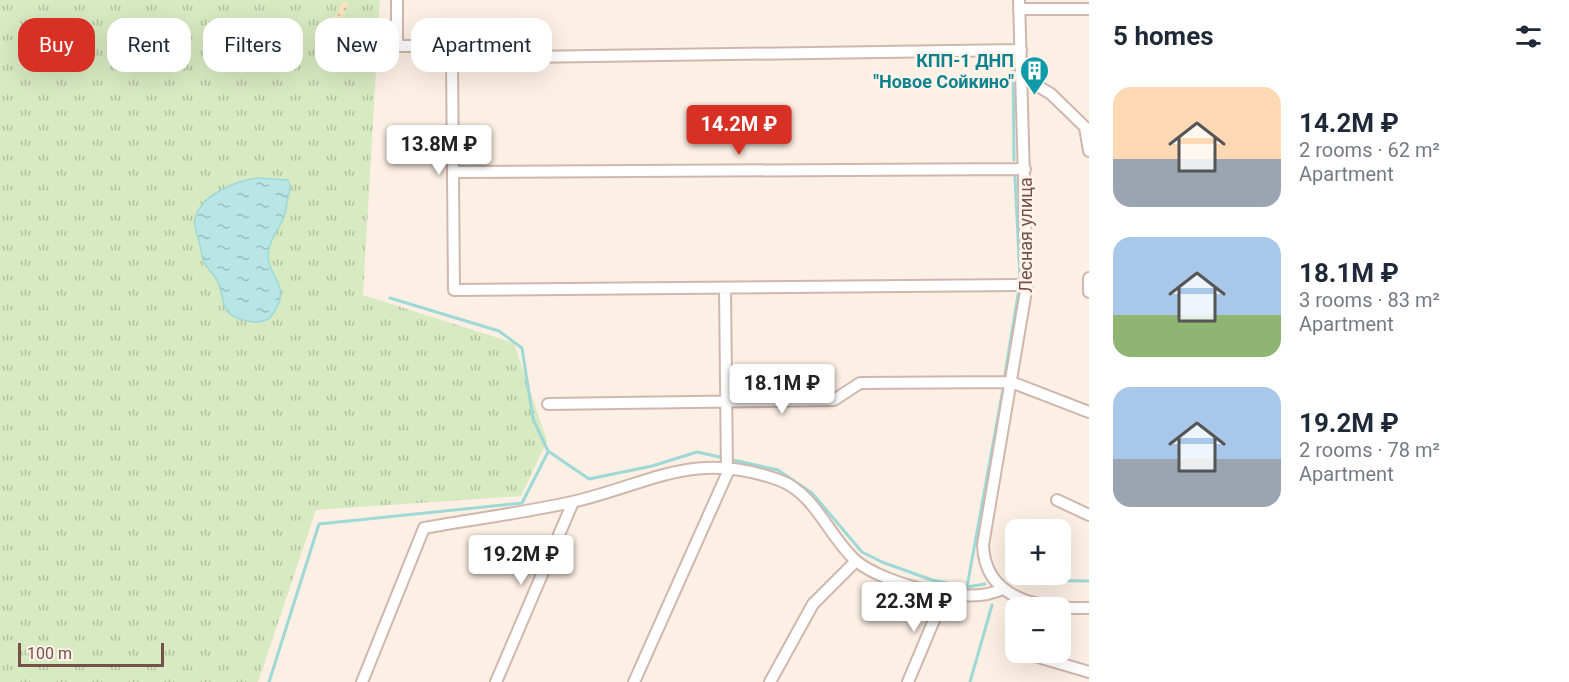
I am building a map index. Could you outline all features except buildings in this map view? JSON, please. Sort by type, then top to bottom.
[{"type":"street","points":[[398,0],[396,42],[400,46],[411,46]]},
{"type":"street","points":[[1019,4],[1089,9]]},
{"type":"street","name":"Лесная улица","points":[[1002,589],[984,559],[983,545],[1027,285],[1023,77],[1019,4]]},
{"type":"street","points":[[1021,50],[452,58],[454,290],[1027,285]]},
{"type":"street","points":[[1023,77],[1051,94],[1087,127],[1089,151]]},
{"type":"street","points":[[453,172],[1024,169]]},
{"type":"street","points":[[1089,278],[1089,292]]},
{"type":"street","points":[[634,682],[728,474],[725,288]]},
{"type":"street","points":[[548,404],[834,400],[860,382],[1011,382],[1089,412]]},
{"type":"street","points":[[362,682],[424,528],[573,502],[685,468],[728,468],[778,480],[791,486],[803,496],[856,561],[898,581],[945,594],[978,597],[992,595],[1002,589],[1014,597],[1043,605],[1089,609]]},
{"type":"street","points":[[1057,500],[1089,515]]},
{"type":"street","points":[[496,682],[573,502]]},
{"type":"street","points":[[770,682],[813,604],[856,561]]},
{"type":"street","points":[[908,682],[945,594]]},
{"type":"street","points":[[1058,663],[1089,672]]},
{"type":"green space","points":[[0,0],[380,0],[379,18],[315,18],[315,72],[376,72],[363,295],[514,343],[547,441],[521,496],[316,510],[258,682],[0,682]]},
{"type":"sand","points":[[343,2],[349,3],[342,18],[334,18]]},
{"type":"water","points":[[258,178],[288,180],[290,189],[284,216],[273,237],[268,259],[280,288],[280,297],[270,318],[254,322],[237,318],[226,309],[219,284],[203,260],[195,219],[204,202],[220,190]]},
{"type":"waterway","points":[[1013,60],[1014,160]]},
{"type":"waterway","points":[[1015,177],[1020,277]]},
{"type":"waterway","points":[[1005,374],[1019,289]]},
{"type":"waterway","points":[[390,298],[499,331],[522,348],[533,419],[548,451],[589,479],[652,466],[697,452],[778,470],[812,493],[862,552],[882,562],[932,580],[967,587],[985,584]]},
{"type":"waterway","points":[[967,587],[1003,389]]},
{"type":"waterway","points":[[269,682],[319,524],[522,503],[548,452]]},
{"type":"waterway","points":[[1071,581],[1089,581]]},
{"type":"waterway","points":[[970,682],[992,605]]},
{"type":"place","name":"КПП-1 ДНП \"Новое Сойкино\"","points":[[1035,96]]}]
